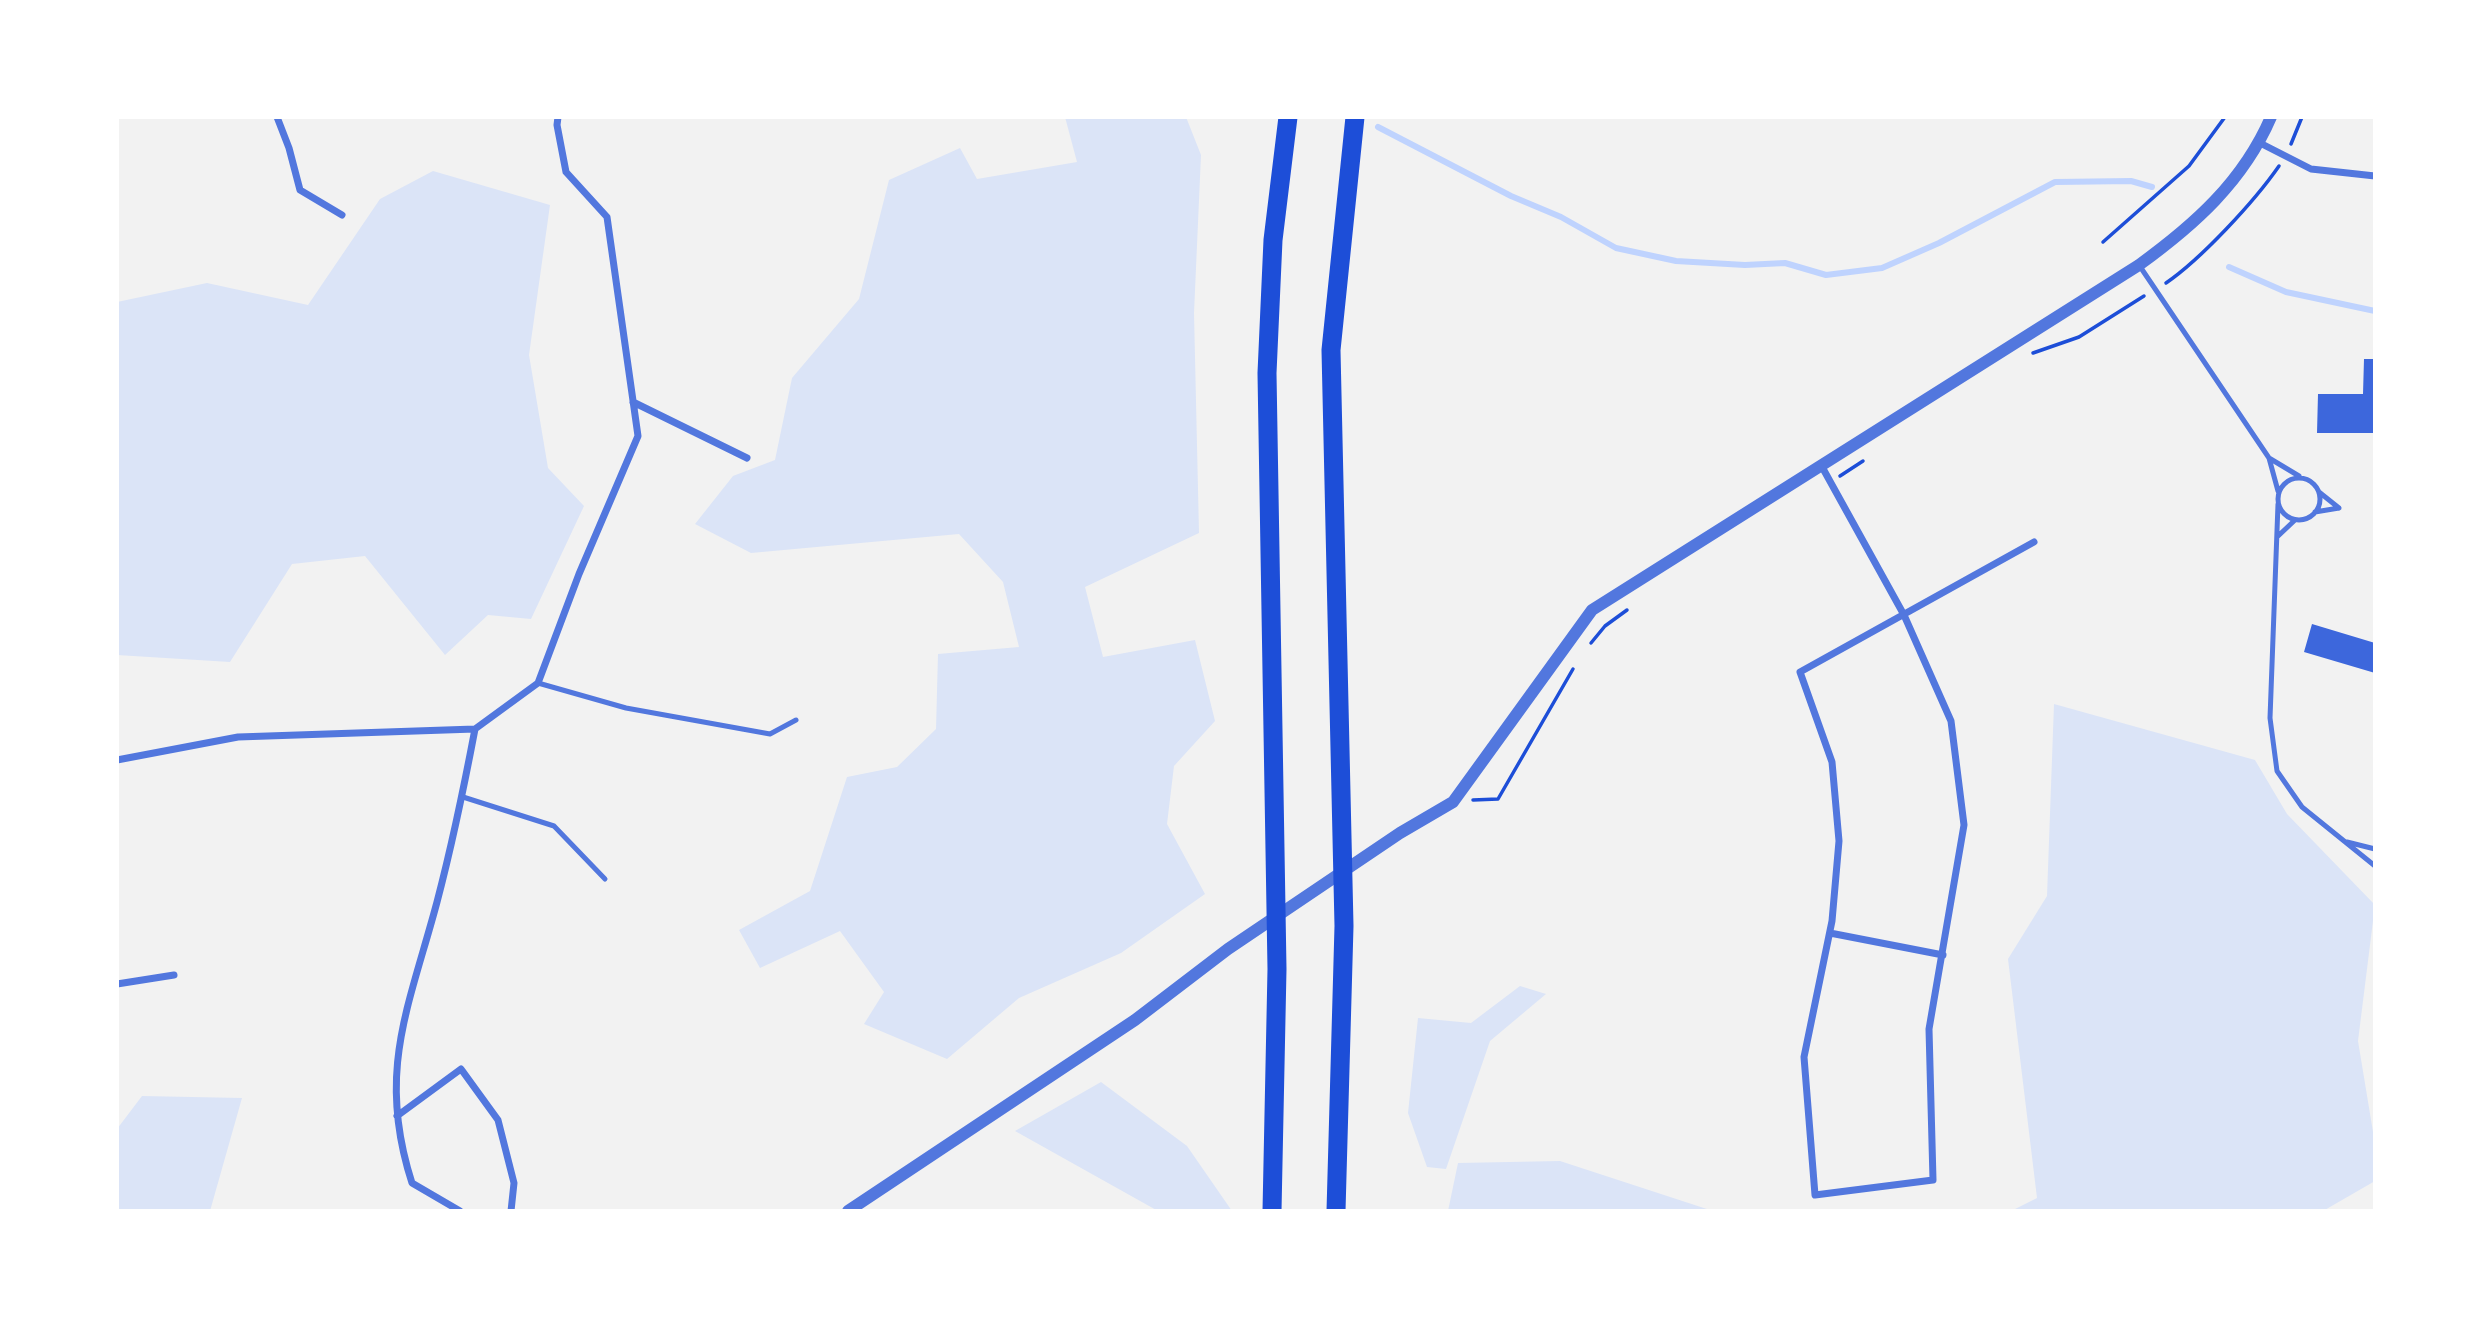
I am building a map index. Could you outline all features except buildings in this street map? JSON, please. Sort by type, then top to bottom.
[{"type":"highway","points":[[1272,1211],[1277,969],[1267,373],[1273,240],[1289,117]]},
{"type":"highway","points":[[1336,1211],[1344,926],[1331,350],[1338,253],[1354,117]]},
{"type":"street","points":[[277,117],[289,148],[300,190],[342,215]]},
{"type":"street","points":[[117,760],[238,737],[475,729],[538,683],[579,574],[638,436],[607,218],[566,172],[557,125],[558,117]]},
{"type":"street","points":[[848,1211],[1135,1020],[1251,934],[1453,802],[1592,610],[2139,265],[2210,208],[2226,191],[2260,143],[2271,117]]},
{"type":"street","points":[[2260,143],[2311,169],[2375,176]]},
{"type":"street","points":[[633,402],[747,458]]},
{"type":"street","points":[[1821,465],[1904,615],[1951,721],[1964,825],[1929,1029],[1933,1180],[1815,1195],[1804,1057],[1830,933],[1839,841],[1832,762],[1800,672],[1904,615],[2035,542]]},
{"type":"street","points":[[460,1211],[412,1183],[401,1147],[394,1089],[404,1010],[437,902],[463,797],[475,729]]},
{"type":"street","points":[[1830,933],[1943,955]]},
{"type":"street","points":[[117,984],[174,975]]},
{"type":"street","points":[[397,1116],[461,1069],[498,1120],[514,1183],[511,1211]]},
{"type":"lane","points":[[2139,265],[2269,458],[2278,491],[2270,718],[2277,771],[2302,807],[2375,866]]},
{"type":"lane","points":[[2269,458],[2315,485],[2339,508],[2315,512],[2304,520],[2295,520],[2285,515],[2278,504]]},
{"type":"lane","points":[[2278,491],[2288,480],[2302,478]]},
{"type":"lane","points":[[2315,512],[2320,499],[2319,491]]},
{"type":"lane","points":[[2277,537],[2295,520]]},
{"type":"lane","points":[[538,683],[626,708],[770,734],[796,720]]},
{"type":"lane","points":[[463,797],[554,826],[605,879]]},
{"type":"lane","points":[[2344,841],[2375,849]]},
{"type":"path","points":[[2103,242],[2189,166],[2225,117]]},
{"type":"path","points":[[2032,353],[2079,337],[2184,271],[2260,194],[2286,156],[2302,117]]},
{"type":"path","points":[[1830,481],[1855,469],[1870,454]]},
{"type":"path","points":[[1584,651],[1605,626],[1637,603]]},
{"type":"path","points":[[1453,802],[1498,799],[1578,660]]},
{"type":"shaded area","points":[[1065,117],[1186,117],[1201,155],[1194,313],[1199,533],[1085,587],[1103,657],[1195,640],[1215,721],[1174,766],[1167,824],[1205,894],[1121,953],[1019,998],[947,1059],[864,1024],[884,992],[840,931],[760,968],[739,930],[810,891],[847,777],[897,767],[936,729],[938,654],[1019,647],[1003,582],[959,534],[751,553],[695,524],[733,476],[775,460],[792,378],[859,299],[889,180],[960,148],[977,179],[1077,162]]},
{"type":"shaded area","points":[[433,171],[550,205],[529,355],[548,468],[584,506],[531,619],[488,615],[445,655],[365,556],[292,564],[230,662],[117,655],[117,302],[207,283],[308,305],[380,199]]},
{"type":"shaded area","points":[[2054,704],[2255,760],[2287,814],[2375,905],[2358,1041],[2375,1144],[2375,1181],[2323,1211],[2011,1211],[2037,1198],[2008,959],[2047,896]]},
{"type":"shaded area","points":[[1520,986],[1546,994],[1490,1041],[1446,1169],[1427,1167],[1408,1113],[1418,1018],[1471,1023]]},
{"type":"shaded area","points":[[1101,1082],[1187,1146],[1232,1211],[1158,1211],[1015,1131]]},
{"type":"shaded area","points":[[142,1096],[242,1098],[210,1211],[117,1211],[117,1129]]},
{"type":"shaded area","points":[[1560,1161],[1713,1211],[1448,1211],[1458,1163]]},
{"type":"waterway","points":[[1378,127],[1511,196],[1561,217],[1616,248],[1676,261],[1745,265],[1785,263],[1826,275],[1882,268],[1939,243],[2055,182],[2131,181],[2152,187]]},
{"type":"waterway","points":[[2229,267],[2286,292],[2375,311]]}]
